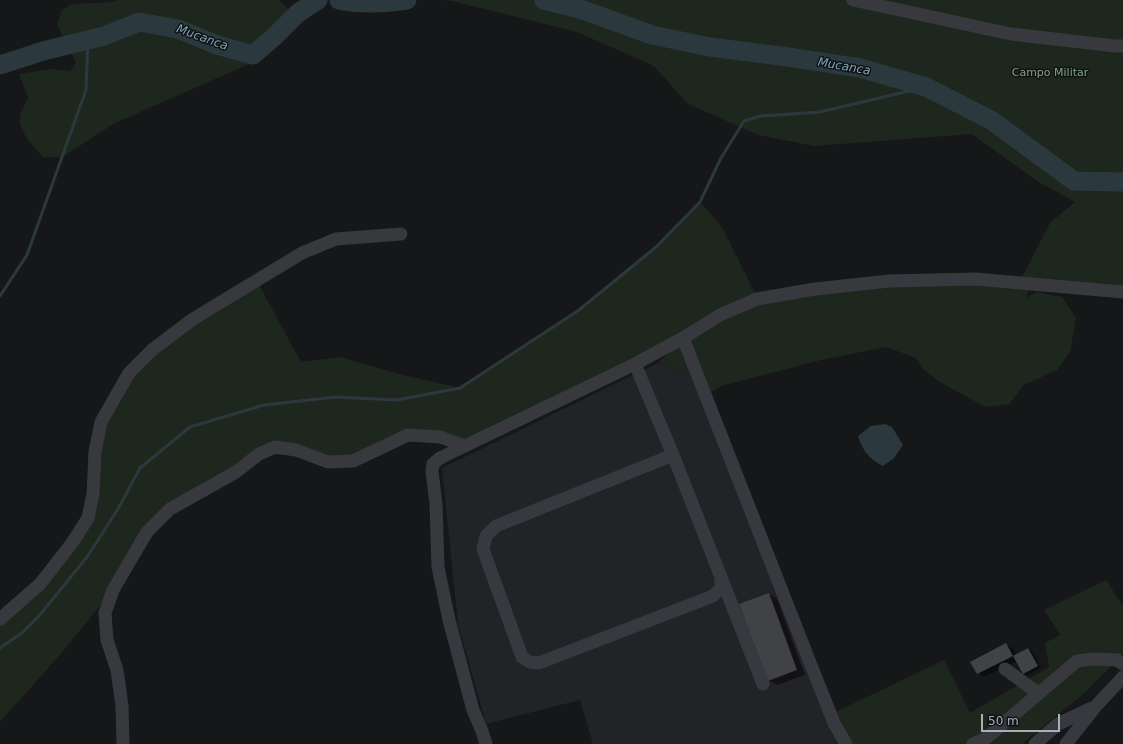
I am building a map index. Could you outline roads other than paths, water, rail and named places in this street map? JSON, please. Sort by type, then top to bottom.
[{"type":"street","points":[[853,0],[1011,34],[1123,46]]},
{"type":"street","points":[[0,619],[40,584],[72,543],[88,518],[93,494],[95,452],[101,422],[129,373],[152,350],[193,319],[302,253],[336,239],[401,234]]},
{"type":"street","points":[[486,744],[482,731],[472,710],[467,685],[449,620],[438,567],[436,504],[432,471],[433,464],[440,458],[635,364],[683,338],[720,315],[757,299],[889,281],[975,280],[1123,292]]},
{"type":"street","points":[[683,338],[809,660],[834,722],[846,744]]},
{"type":"street","points":[[635,364],[673,455],[763,684]]},
{"type":"street","points":[[123,744],[122,706],[117,670],[107,640],[105,613],[114,590],[147,532],[170,509],[236,472],[258,454],[275,447],[296,450],[328,462],[353,461],[408,436],[440,437],[465,446]]},
{"type":"street","points":[[673,455],[496,526],[486,536],[484,549],[522,657],[530,662],[539,663],[713,596],[721,588],[721,576]]},
{"type":"street","points":[[973,744],[985,738],[1077,661],[1094,659],[1120,662]]},
{"type":"street","points":[[1005,669],[1038,693]]},
{"type":"street","points":[[1066,744],[1096,706],[1123,677]]},
{"type":"street","points":[[1035,744],[1058,724],[1096,706]]},
{"type":"waterway","name":"Mucanca","points":[[0,65],[43,51],[104,36],[139,22],[178,29],[217,45],[253,55],[298,13],[318,0]]},
{"type":"waterway","name":"Mucanca","points":[[339,0],[356,3],[407,0]]},
{"type":"waterway","name":"Mucanca","points":[[544,0],[583,10],[652,35],[710,47],[860,68],[926,87],[991,120],[1074,181],[1123,182]]},
{"type":"waterway","points":[[0,296],[27,255],[86,90],[88,39]]},
{"type":"waterway","points":[[0,648],[23,632],[39,616],[87,557],[118,509],[140,468],[190,427],[264,405],[335,397],[397,400],[460,388],[579,310],[656,247],[700,202],[721,158],[744,121],[761,116],[820,112],[926,87]]},
{"type":"park label","name":"Campo Militar","points":[[1050,73]]}]
